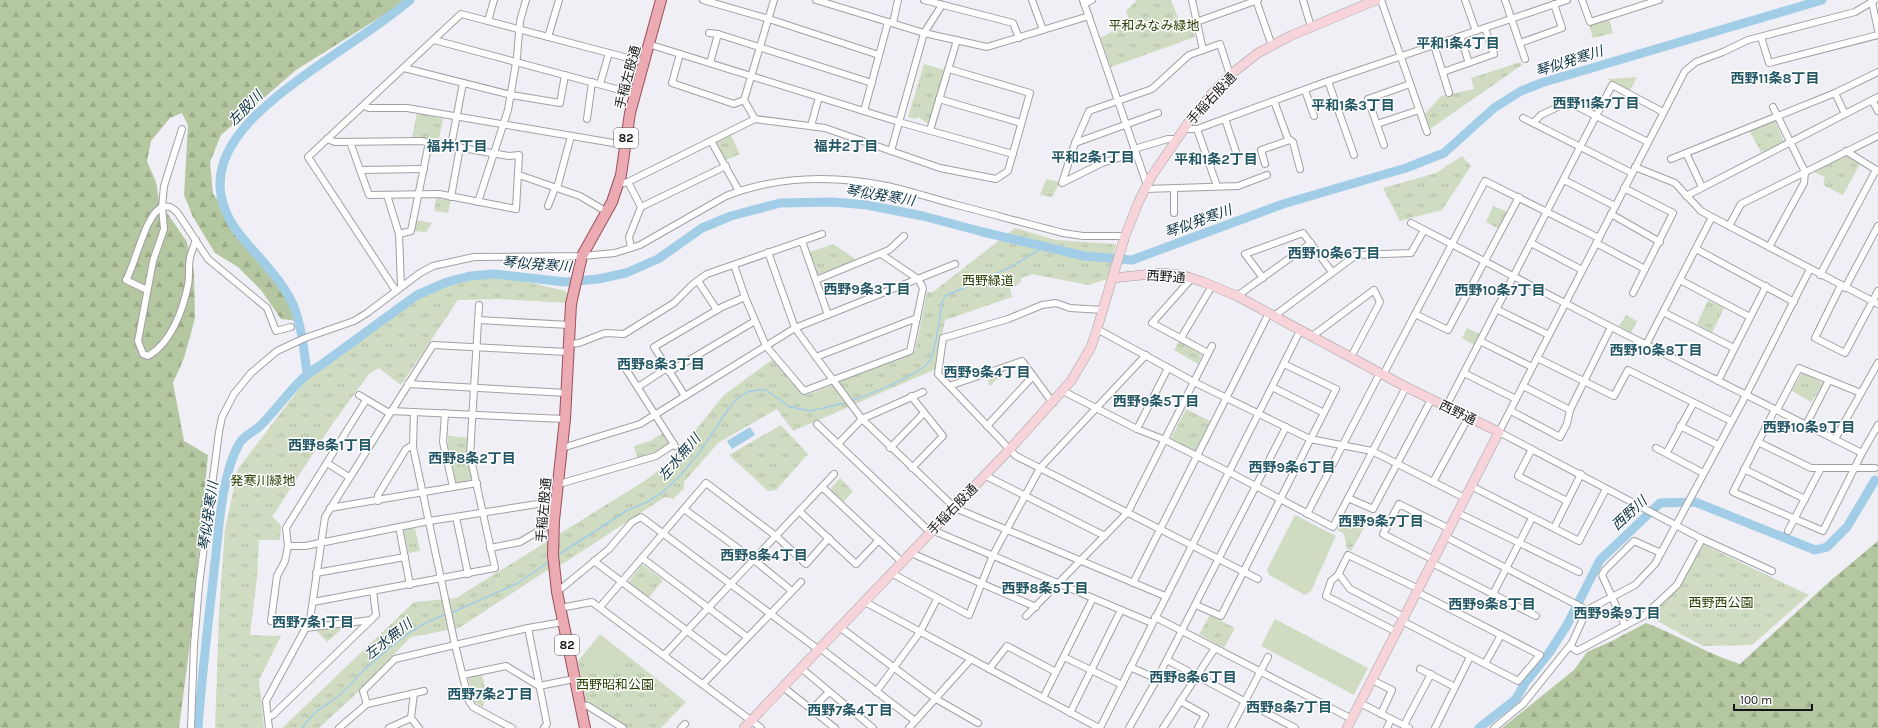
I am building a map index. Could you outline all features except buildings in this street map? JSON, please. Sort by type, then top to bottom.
[{"type":"main road","name":"手稲左股通","points":[[585,728],[560,608],[553,558],[554,525],[565,419],[571,304],[582,256],[623,183],[625,145],[635,94],[661,0]]},
{"type":"street","points":[[488,21],[494,0]]},
{"type":"street","points":[[478,202],[504,124],[511,95],[519,29],[526,0]]},
{"type":"street","points":[[548,37],[559,0]]},
{"type":"street","points":[[703,0],[769,19],[879,55]]},
{"type":"street","points":[[755,119],[744,100],[774,0]]},
{"type":"street","points":[[816,0],[924,33],[987,47],[1088,16]]},
{"type":"street","points":[[864,111],[879,55],[898,0]]},
{"type":"street","points":[[924,0],[1013,23],[1019,38]]},
{"type":"street","points":[[1032,0],[1043,30]]},
{"type":"street","points":[[1092,0],[1084,2],[1088,16],[1146,187],[1174,188],[1238,186],[1267,175]]},
{"type":"street","points":[[1192,0],[1203,50]]},
{"type":"street","points":[[1185,26],[1257,0],[1272,46]]},
{"type":"street","points":[[1303,0],[1311,27]]},
{"type":"street","name":"手稲右股通","points":[[744,728],[841,628],[931,531],[955,508],[1063,391],[1078,370],[1091,347],[1098,329],[1124,240],[1146,187],[1184,129],[1214,91],[1230,75],[1258,53],[1311,27],[1376,0]]},
{"type":"street","points":[[1381,0],[1426,132]]},
{"type":"street","points":[[1465,0],[1476,31]]},
{"type":"street","points":[[1505,0],[1525,59]]},
{"type":"street","points":[[1184,129],[1197,129],[1328,81],[1567,0]]},
{"type":"street","points":[[1582,0],[1590,22],[1659,0]]},
{"type":"street","points":[[1347,728],[1511,411],[1548,335],[1684,71],[1696,62],[1723,52],[1748,40],[1855,12],[1873,1],[1878,30]]},
{"type":"street","points":[[1520,43],[1562,28],[1556,3]]},
{"type":"street","points":[[891,151],[924,33],[942,5]]},
{"type":"street","points":[[398,289],[308,157],[461,14],[643,62]]},
{"type":"street","points":[[1443,72],[1494,54],[1485,28]]},
{"type":"street","points":[[709,33],[718,34],[872,83]]},
{"type":"street","points":[[710,63],[718,34]]},
{"type":"street","points":[[1761,37],[1769,63],[1878,34]]},
{"type":"street","points":[[1460,36],[1469,63]]},
{"type":"street","points":[[434,40],[635,94]]},
{"type":"street","points":[[930,130],[957,40]]},
{"type":"street","points":[[648,44],[899,122],[1013,154]]},
{"type":"street","points":[[1177,139],[1168,139],[1102,162],[1062,183],[1089,111],[1152,89],[1189,55],[1220,44],[1230,75]]},
{"type":"street","points":[[1434,45],[1449,93]]},
{"type":"street","points":[[600,84],[609,53]]},
{"type":"street","points":[[680,54],[672,83],[734,104],[744,100]]},
{"type":"street","points":[[404,68],[511,95],[560,103],[565,75]]},
{"type":"street","points":[[641,207],[623,183],[755,119],[825,128],[940,168],[996,178],[1008,171],[1030,93],[949,69]]},
{"type":"street","points":[[1671,159],[1835,93],[1878,72]]},
{"type":"street","points":[[1328,81],[1354,155]]},
{"type":"street","points":[[587,119],[592,82]]},
{"type":"street","points":[[452,146],[456,116],[463,83]]},
{"type":"street","points":[[1384,145],[1368,99],[1410,84]]},
{"type":"street","points":[[1446,407],[1612,85],[1663,112]]},
{"type":"street","points":[[1305,90],[1314,116]]},
{"type":"street","points":[[1835,93],[1845,114]]},
{"type":"street","points":[[811,126],[819,97]]},
{"type":"street","points":[[940,99],[1021,123]]},
{"type":"street","points":[[1686,196],[1875,99],[1878,111]]},
{"type":"street","points":[[1274,101],[1288,139],[1293,142],[1300,169]]},
{"type":"street","points":[[1533,123],[1540,115],[1568,102],[1648,142]]},
{"type":"street","points":[[364,106],[369,108],[408,108],[625,145]]},
{"type":"street","points":[[1769,247],[1804,183],[1805,172],[1773,107]]},
{"type":"street","points":[[1377,124],[1419,110]]},
{"type":"street","points":[[1076,143],[1126,126],[1158,113]]},
{"type":"street","points":[[1523,118],[1581,147],[1634,170],[1675,183],[1701,211],[1810,270],[1875,302]]},
{"type":"street","points":[[1224,119],[1237,154]]},
{"type":"street","points":[[182,129],[164,186],[162,207],[164,229],[153,261],[138,341],[143,354],[148,356],[154,353],[166,340],[181,310],[188,284],[190,258],[196,240]]},
{"type":"street","points":[[1197,129],[1217,186]]},
{"type":"street","points":[[548,206],[556,188],[571,136]]},
{"type":"street","points":[[1729,226],[1741,204],[1878,136]]},
{"type":"street","points":[[327,139],[335,142],[350,142],[428,142],[494,153],[519,155],[516,209],[439,194],[369,195],[350,142]]},
{"type":"street","points":[[1265,164],[1261,150],[1290,140]]},
{"type":"street","points":[[711,141],[739,190]]},
{"type":"street","points":[[399,234],[411,231],[428,142]]},
{"type":"street","points":[[451,197],[460,147]]},
{"type":"street","points":[[1820,275],[1877,171],[1846,151]]},
{"type":"street","points":[[1686,153],[1702,187]]},
{"type":"street","points":[[631,248],[629,238],[641,207],[726,166]]},
{"type":"street","points":[[360,170],[424,169]]},
{"type":"street","points":[[519,175],[580,196],[607,212]]},
{"type":"street","points":[[191,728],[194,645],[199,585],[221,424],[234,394],[251,373],[264,361],[291,344],[354,321],[420,273],[433,266],[474,257],[582,256],[615,253],[631,248],[659,234],[739,190],[762,184],[808,179],[850,181],[887,186],[1062,233],[1124,240]]},
{"type":"street","points":[[1564,180],[1615,206]]},
{"type":"street","points":[[1307,514],[1341,445],[1415,314],[1451,243],[1485,181],[1548,211],[1645,269]]},
{"type":"street","points":[[1174,188],[1174,213]]},
{"type":"street","points":[[1624,188],[1674,213],[1632,293]]},
{"type":"street","points":[[387,195],[399,234],[398,289]]},
{"type":"street","points":[[1415,314],[1448,330],[1519,197]]},
{"type":"street","points":[[147,290],[126,280],[132,271],[142,236],[156,211],[162,207],[170,206],[177,212],[208,258],[267,308],[276,331],[291,327]]},
{"type":"street","points":[[1611,214],[1660,242]]},
{"type":"street","points":[[1646,345],[1712,217]]},
{"type":"street","points":[[1411,223],[1611,328],[1862,453]]},
{"type":"street","points":[[1878,226],[1815,338],[1845,353],[1875,302],[1878,291]]},
{"type":"street","points":[[1133,583],[1225,398],[1272,314],[1356,255],[1411,252],[1424,230]]},
{"type":"street","points":[[1263,278],[1244,254],[1302,233],[1332,272]]},
{"type":"street","points":[[269,728],[266,701],[307,626],[313,602],[325,517],[433,345],[476,348],[569,348],[605,333],[624,334],[674,303],[707,274],[822,234]]},
{"type":"street","points":[[816,280],[881,254],[889,250],[904,236]]},
{"type":"street","points":[[802,241],[828,315]]},
{"type":"street","points":[[1237,296],[1311,243]]},
{"type":"street","points":[[1531,243],[1582,270]]},
{"type":"street","points":[[1696,249],[1794,302]]},
{"type":"street","points":[[768,252],[795,328],[816,357],[862,419],[890,448],[955,508],[1081,562],[1166,596]]},
{"type":"street","points":[[734,265],[745,297],[766,346],[804,390],[910,351],[923,288],[918,279],[881,254]]},
{"type":"street","points":[[562,448],[640,424],[795,328],[955,264]]},
{"type":"street","points":[[1536,616],[1383,534],[1399,504],[1506,568],[1584,608],[1612,597],[1635,585],[1655,564],[1746,395],[1810,270]]},
{"type":"street","name":"西野通","points":[[1113,278],[1160,273],[1192,278],[1237,296],[1431,400],[1499,432]]},
{"type":"street","points":[[1192,278],[1152,323],[1208,353]]},
{"type":"street","points":[[1680,280],[1750,317]]},
{"type":"street","points":[[698,281],[717,310]]},
{"type":"street","points":[[1181,338],[1212,286]]},
{"type":"street","points":[[1718,381],[1766,286]]},
{"type":"street","points":[[1311,337],[1374,290],[1380,302],[1351,357]]},
{"type":"street","points":[[685,396],[654,347],[717,310],[745,297]]},
{"type":"street","points":[[1103,310],[1070,308],[1056,302],[1042,305],[1008,319],[943,338],[938,374],[1016,456],[1258,579]]},
{"type":"street","points":[[313,602],[495,568],[470,455],[479,305]]},
{"type":"street","points":[[1496,309],[1548,335]]},
{"type":"street","points":[[1663,312],[1734,348]]},
{"type":"street","points":[[816,357],[917,318]]},
{"type":"street","points":[[478,320],[570,325]]},
{"type":"street","points":[[638,387],[755,321]]},
{"type":"street","points":[[1511,411],[1560,437],[1567,424],[1570,410],[1611,328]]},
{"type":"street","points":[[1098,329],[1194,382],[1310,439],[1372,451],[1465,498]]},
{"type":"street","points":[[865,602],[1099,728],[1300,331]]},
{"type":"street","points":[[1480,341],[1532,367]]},
{"type":"street","points":[[1026,616],[1081,562],[1128,512],[1212,346]]},
{"type":"street","points":[[891,574],[968,615],[993,555],[1040,468],[1146,355]]},
{"type":"street","points":[[1537,358],[1614,396],[1628,370],[1731,422]]},
{"type":"street","points":[[949,386],[1022,361],[1053,403]]},
{"type":"street","points":[[1835,439],[1878,363]]},
{"type":"street","points":[[1196,605],[1220,616],[1244,572],[1336,389],[1284,364]]},
{"type":"street","points":[[559,484],[656,456],[675,445],[624,366]]},
{"type":"street","points":[[1138,429],[1168,368]]},
{"type":"street","points":[[1861,393],[1799,368],[1758,442],[1733,492],[1823,531],[1862,453],[1878,425]]},
{"type":"street","points":[[1464,373],[1516,399]]},
{"type":"street","points":[[987,426],[1033,376]]},
{"type":"street","points":[[1806,425],[1829,380]]},
{"type":"street","points":[[408,384],[474,389],[566,393]]},
{"type":"street","points":[[1523,386],[1570,410]]},
{"type":"street","points":[[1272,387],[1324,413]]},
{"type":"street","points":[[1063,391],[1138,429],[1229,472],[1333,527],[1406,387]]},
{"type":"street","points":[[838,444],[862,419],[923,392]]},
{"type":"street","points":[[359,395],[390,412],[565,419]]},
{"type":"street","points":[[911,396],[943,436],[912,468]]},
{"type":"street","points":[[366,400],[286,528],[288,546],[285,561],[277,576],[271,621],[307,626],[371,620]]},
{"type":"street","points":[[1348,498],[1373,509],[1431,400]]},
{"type":"street","points":[[1666,452],[1693,404]]},
{"type":"street","points":[[414,412],[413,445],[455,645],[469,701],[473,707],[512,728]]},
{"type":"street","points":[[445,413],[443,442],[453,487]]},
{"type":"street","points":[[890,448],[924,413]]},
{"type":"street","points":[[1433,482],[1468,418]]},
{"type":"street","points":[[817,424],[931,531],[993,555],[1121,610],[1154,620],[1182,631],[1352,719]]},
{"type":"street","points":[[1680,426],[1718,445]]},
{"type":"street","points":[[1129,728],[1157,680],[1286,427]]},
{"type":"street","points":[[1499,432],[1702,539],[1772,571]]},
{"type":"street","points":[[1758,442],[1811,468],[1875,468]]},
{"type":"street","points":[[378,501],[378,495],[406,449],[413,445]]},
{"type":"street","points":[[1656,448],[1704,473]]},
{"type":"street","points":[[1532,449],[1518,476],[1567,500]]},
{"type":"street","points":[[326,463],[349,477]]},
{"type":"street","points":[[1788,531],[1821,468]]},
{"type":"street","points":[[1744,469],[1805,499]]},
{"type":"street","points":[[664,654],[834,474]]},
{"type":"street","points":[[1554,528],[1581,474]]},
{"type":"street","points":[[984,475],[1105,536]]},
{"type":"street","points":[[330,508],[477,483]]},
{"type":"street","points":[[600,606],[706,483],[776,536],[806,564],[829,538]]},
{"type":"street","points":[[1471,486],[1579,541],[1606,489]]},
{"type":"street","points":[[822,487],[902,562]]},
{"type":"street","points":[[288,546],[305,546],[483,512],[557,501]]},
{"type":"street","points":[[684,508],[754,560],[792,591]]},
{"type":"street","points":[[799,511],[856,564],[879,540]]},
{"type":"street","points":[[1458,513],[1579,572]]},
{"type":"street","points":[[456,517],[468,574]]},
{"type":"street","points":[[557,592],[608,549],[632,522],[641,517],[915,721]]},
{"type":"street","points":[[1493,594],[1518,542],[1532,518]]},
{"type":"street","points":[[490,548],[520,542],[547,526],[554,525]]},
{"type":"street","points":[[400,527],[410,585]]},
{"type":"street","points":[[1570,646],[1577,651],[1645,615],[1677,585],[1702,539]]},
{"type":"street","points":[[1625,626],[1602,575],[1605,570],[1634,541],[1660,553]]},
{"type":"street","points":[[911,553],[1036,607]]},
{"type":"street","points":[[1339,574],[1350,589],[1470,657],[1518,681],[1540,655],[1348,555],[1339,574],[1331,581],[1326,596],[1397,632]]},
{"type":"street","points":[[316,574],[405,558]]},
{"type":"street","points":[[642,558],[747,637]]},
{"type":"street","points":[[594,561],[726,660]]},
{"type":"street","points":[[703,684],[801,582]]},
{"type":"street","points":[[268,717],[272,715],[376,615],[373,591]]},
{"type":"street","points":[[1043,698],[1093,598]]},
{"type":"street","points":[[876,692],[920,632],[937,599]]},
{"type":"street","points":[[560,608],[592,602],[600,606],[761,728]]},
{"type":"street","points":[[1494,728],[1523,704],[1570,646],[1584,608]]},
{"type":"street","points":[[1070,713],[1121,610]]},
{"type":"street","points":[[366,704],[362,691],[395,659],[528,628],[563,622]]},
{"type":"street","points":[[528,628],[547,724],[544,728]]},
{"type":"street","points":[[841,628],[936,698],[978,723]]},
{"type":"street","points":[[1485,664],[1501,635]]},
{"type":"street","points":[[989,669],[1007,646],[1056,672]]},
{"type":"street","points":[[1163,728],[1215,648]]},
{"type":"street","points":[[1064,657],[1122,685]]},
{"type":"street","points":[[1231,728],[1268,657]]},
{"type":"street","points":[[1435,728],[1470,657]]},
{"type":"street","points":[[909,728],[971,660]]},
{"type":"street","points":[[1167,660],[1295,728]]},
{"type":"street","points":[[463,675],[506,666],[539,686],[574,679]]},
{"type":"street","points":[[1130,667],[1157,680]]},
{"type":"street","points":[[801,668],[873,728]]},
{"type":"street","points":[[1420,669],[1455,687]]},
{"type":"street","points":[[1360,703],[1406,727],[1431,674]]},
{"type":"street","points":[[1372,680],[1392,690],[1381,714]]},
{"type":"street","points":[[783,687],[835,728]]},
{"type":"street","points":[[339,728],[366,704],[424,691]]},
{"type":"street","points":[[812,709],[829,692]]},
{"type":"street","points":[[414,693],[411,718],[419,728]]},
{"type":"street","points":[[1180,701],[1206,715],[1198,728]]},
{"type":"street","points":[[580,704],[588,706],[623,728]]},
{"type":"street","points":[[389,728],[411,718]]},
{"type":"street","points":[[1387,728],[1391,719]]},
{"type":"street","points":[[344,725],[351,728]]},
{"type":"green space","points":[[0,0],[404,0],[390,11],[296,70],[221,135],[210,162],[213,194],[241,231],[256,259],[279,280],[298,304],[299,321],[281,319],[261,290],[238,267],[215,253],[193,217],[184,195],[188,125],[182,113],[170,118],[151,141],[147,161],[156,182],[159,201],[187,242],[194,271],[195,318],[184,358],[173,383],[184,441],[208,455],[191,635],[179,728],[0,728]]},
{"type":"green space","name":"平和みなみ緑地","points":[[1137,0],[1171,0],[1183,30],[1193,28],[1195,37],[1111,67],[1100,38],[1130,22],[1126,11]]},
{"type":"green space","points":[[1609,19],[1613,33],[1593,38],[1589,25]]},
{"type":"green space","points":[[1521,62],[1522,65],[1430,129],[1424,115],[1441,96],[1474,89],[1471,78]]},
{"type":"green space","points":[[924,64],[945,70],[928,124],[918,117],[916,119],[908,117]]},
{"type":"green space","points":[[1637,77],[1630,91],[1607,79]]},
{"type":"green space","points":[[417,113],[443,119],[439,139],[412,138]]},
{"type":"green space","points":[[1775,121],[1784,142],[1761,152],[1749,130]]},
{"type":"green space","points":[[730,134],[740,154],[726,160],[716,143],[718,140]]},
{"type":"green space","points":[[1462,156],[1471,166],[1442,210],[1400,221],[1383,188],[1436,173]]},
{"type":"green space","points":[[1847,156],[1860,164],[1843,195],[1823,185],[1825,177],[1814,172]]},
{"type":"green space","points":[[1046,179],[1060,182],[1052,197],[1040,195]]},
{"type":"green space","points":[[436,198],[451,200],[448,213],[434,211]]},
{"type":"green space","points":[[1493,206],[1508,212],[1499,229],[1486,222]]},
{"type":"green space","points":[[416,220],[432,223],[426,232],[414,231]]},
{"type":"green space","name":"西野緑道","points":[[1015,228],[1056,240],[1116,244],[1108,279],[1088,285],[1032,274],[1021,278],[1021,282],[1010,289],[1012,297],[945,320],[936,369],[793,431],[777,409],[718,443],[684,482],[684,489],[673,499],[665,497],[564,563],[546,571],[459,628],[411,637],[358,692],[319,728],[282,728],[414,602],[456,598],[643,482],[669,463],[724,395],[773,359],[807,395],[915,351],[927,292],[933,292]]},
{"type":"green space","points":[[833,244],[857,260],[817,274],[810,252]]},
{"type":"green space","name":"発寒川緑地","points":[[471,278],[514,279],[566,291],[567,303],[500,299],[458,300],[401,385],[379,368],[369,374],[333,423],[272,517],[281,525],[280,540],[259,540],[257,577],[250,635],[281,636],[259,680],[264,728],[215,728],[219,614],[225,529],[238,469],[308,377],[417,298]]},
{"type":"green space","points":[[1708,300],[1724,308],[1712,333],[1697,324]]},
{"type":"green space","points":[[1626,315],[1637,321],[1631,333],[1619,326]]},
{"type":"green space","points":[[1467,328],[1480,334],[1474,345],[1462,338]]},
{"type":"green space","points":[[1179,341],[1202,355],[1198,364],[1174,350]]},
{"type":"green space","points":[[1004,370],[1004,372],[990,386],[986,376]]},
{"type":"green space","points":[[1804,373],[1823,385],[1811,402],[1792,391],[1801,374]]},
{"type":"green space","points":[[835,393],[840,407],[814,417],[808,403]]},
{"type":"green space","points":[[1186,409],[1210,421],[1196,452],[1170,440]]},
{"type":"green space","points":[[781,425],[808,454],[776,490],[768,491],[729,455]]},
{"type":"green space","points":[[663,433],[669,442],[668,445],[656,453],[637,458],[634,446],[650,441]]},
{"type":"green space","points":[[448,436],[468,438],[467,454],[473,477],[471,480],[457,483],[455,481],[448,444]]},
{"type":"green space","points":[[840,478],[853,491],[844,502],[831,491],[831,488]]},
{"type":"green space","points":[[1347,513],[1366,524],[1351,551],[1347,549],[1344,534],[1337,530]]},
{"type":"green space","points":[[1295,515],[1336,536],[1311,591],[1305,595],[1269,575],[1267,570]]},
{"type":"green space","points":[[415,528],[420,551],[408,553],[404,530]]},
{"type":"green space","points":[[1878,541],[1878,728],[1502,728],[1574,670],[1587,652],[1646,623],[1716,655],[1740,664],[1830,581]]},
{"type":"green space","name":"西野西公園","points":[[1702,545],[1809,595],[1752,645],[1703,646],[1648,616],[1682,583]]},
{"type":"green space","points":[[641,565],[663,580],[648,599],[628,583]]},
{"type":"green space","points":[[1210,615],[1235,628],[1224,648],[1199,634]]},
{"type":"green space","points":[[1275,619],[1368,668],[1354,695],[1261,646]]},
{"type":"green space","points":[[346,625],[327,642],[314,628]]},
{"type":"green space","name":"西野昭和公園","points":[[600,634],[686,702],[661,728],[628,728],[586,702],[578,661]]},
{"type":"green space","points":[[600,636],[624,656],[604,680],[580,661]]},
{"type":"green space","points":[[482,674],[486,693],[493,687],[482,707],[475,702],[468,678]]},
{"type":"water","points":[[750,427],[755,435],[732,449],[727,441]]},
{"type":"waterway","name":"左股川","points":[[307,373],[301,330],[296,313],[288,295],[275,276],[237,231],[223,206],[220,182],[225,159],[236,138],[252,119],[272,101],[312,70],[374,28],[410,0]]},
{"type":"waterway","name":"琴似発寒川","points":[[198,728],[222,501],[233,456],[239,444],[244,438],[262,424],[296,385],[312,371],[417,295],[447,282],[470,276],[494,274],[565,282],[598,279],[626,273],[658,259],[702,228],[731,216],[780,203],[833,202],[867,205],[923,216],[1084,256],[1132,260],[1283,204],[1406,168],[1444,153],[1494,108],[1521,91],[1541,83],[1822,0]]},
{"type":"waterway","name":"左水無川","points":[[851,401],[894,384],[925,366],[933,354],[942,303],[945,296],[1011,267],[1044,247]]},
{"type":"waterway","name":"左水無川","points":[[558,555],[626,511],[647,502],[660,494],[678,478],[699,453],[729,408],[736,400],[747,392],[766,390],[790,407],[811,411],[848,402]]},
{"type":"waterway","name":"西野川","points":[[1479,728],[1516,699],[1525,683],[1549,653],[1567,625],[1600,560],[1660,503],[1695,502],[1815,550],[1827,547],[1847,527],[1875,480]]},
{"type":"waterway","name":"左水無川","points":[[451,613],[518,583],[550,561]]},
{"type":"waterway","name":"左水無川","points":[[302,728],[313,715],[339,695],[399,640],[422,625],[447,614]]},
{"type":"district","name":"平和1条4丁目","points":[[1458,43]]},
{"type":"district","name":"西野11条8丁目","points":[[1775,78]]},
{"type":"district","name":"西野11条7丁目","points":[[1596,103]]},
{"type":"district","name":"平和1条3丁目","points":[[1353,105]]},
{"type":"district","name":"福井1丁目","points":[[457,146]]},
{"type":"district","name":"福井2丁目","points":[[846,146]]},
{"type":"district","name":"平和2条1丁目","points":[[1093,157]]},
{"type":"district","name":"平和1条2丁目","points":[[1216,159]]},
{"type":"district","name":"西野10条6丁目","points":[[1334,253]]},
{"type":"district","name":"西野9条3丁目","points":[[867,289]]},
{"type":"district","name":"西野10条7丁目","points":[[1500,290]]},
{"type":"district","name":"西野10条8丁目","points":[[1656,350]]},
{"type":"district","name":"西野8条3丁目","points":[[661,364]]},
{"type":"district","name":"西野9条4丁目","points":[[987,372]]},
{"type":"district","name":"西野9条5丁目","points":[[1156,401]]},
{"type":"district","name":"西野10条9丁目","points":[[1809,427]]},
{"type":"district","name":"西野8条1丁目","points":[[330,445]]},
{"type":"district","name":"西野8条2丁目","points":[[472,458]]},
{"type":"district","name":"西野9条6丁目","points":[[1292,467]]},
{"type":"district","name":"西野9条7丁目","points":[[1381,521]]},
{"type":"district","name":"西野8条4丁目","points":[[764,555]]},
{"type":"district","name":"西野8条5丁目","points":[[1045,588]]},
{"type":"district","name":"西野9条8丁目","points":[[1492,604]]},
{"type":"district","name":"西野9条9丁目","points":[[1617,613]]},
{"type":"district","name":"西野7条1丁目","points":[[313,622]]},
{"type":"district","name":"西野8条6丁目","points":[[1193,677]]},
{"type":"district","name":"西野7条2丁目","points":[[490,694]]},
{"type":"district","name":"西野8条7丁目","points":[[1289,707]]},
{"type":"district","name":"西野7条4丁目","points":[[850,710]]}]
